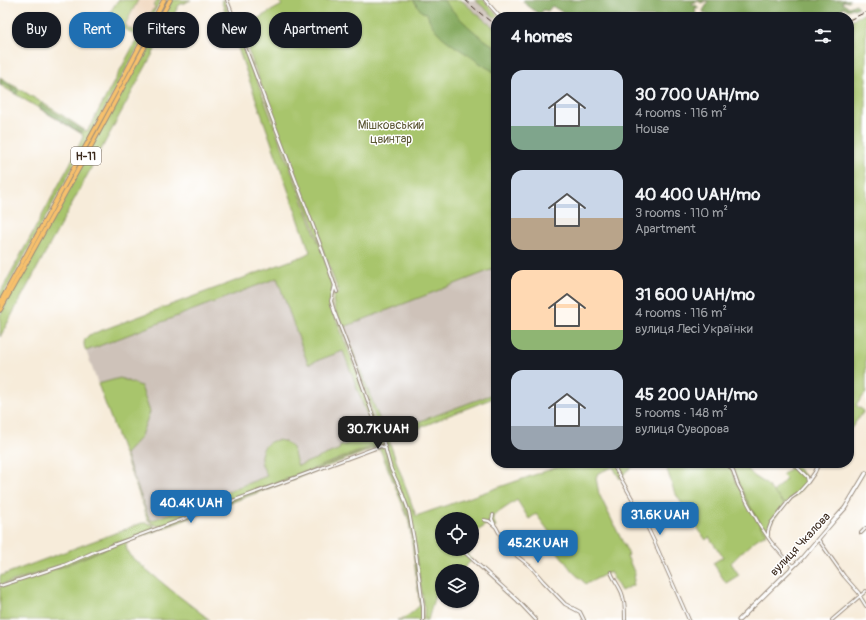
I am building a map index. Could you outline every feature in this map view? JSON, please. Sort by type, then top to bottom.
[{"type":"main road","name":"Н-11","points":[[0,303],[164,0]]},
{"type":"main road","name":"Н-11","points":[[0,310],[170,0]]},
{"type":"street","points":[[227,0],[337,292]]},
{"type":"street","points":[[485,0],[496,12]]},
{"type":"street","points":[[335,285],[331,301],[334,311],[386,449],[391,469],[401,490],[411,521],[423,607],[423,620]]},
{"type":"street","points":[[0,586],[62,566],[107,547],[384,444]]},
{"type":"street","points":[[381,446],[386,449]]},
{"type":"street","points":[[615,468],[642,516],[689,620]]},
{"type":"street","points":[[731,468],[756,519],[769,539],[793,567]]},
{"type":"street","points":[[798,468],[807,477],[808,482]]},
{"type":"street","points":[[769,539],[768,532],[771,523],[808,482],[817,468]]},
{"type":"street","name":"вулиця Чкалова","points":[[739,620],[793,567],[845,508],[866,473]]},
{"type":"street","points":[[493,515],[492,519],[503,540],[517,556],[531,567],[561,600],[580,612],[584,620]]},
{"type":"street","points":[[484,520],[489,521],[496,527]]},
{"type":"street","points":[[861,533],[866,528]]},
{"type":"street","points":[[818,539],[835,565],[859,593],[866,606]]},
{"type":"street","points":[[469,556],[517,600],[536,620]]},
{"type":"street","points":[[611,572],[621,591],[625,605],[625,620]]},
{"type":"street","points":[[832,620],[866,591]]},
{"type":"shaded area","points":[[136,0],[161,0],[155,12],[133,12],[133,32],[125,26]]},
{"type":"shaded area","points":[[461,0],[475,0],[491,14],[491,25]]},
{"type":"shaded area","points":[[491,270],[491,395],[385,434],[344,327]]},
{"type":"shaded area","points":[[277,278],[308,364],[343,350],[375,434],[340,447],[340,449],[298,466],[292,448],[286,443],[281,440],[269,442],[264,447],[264,470],[267,476],[150,521],[125,454],[140,438],[120,378],[98,384],[86,351]]},
{"type":"green space","points":[[118,0],[138,0],[125,25],[125,12],[110,12]]},
{"type":"green space","points":[[157,0],[161,0],[154,12],[152,12],[153,9],[154,10]]},
{"type":"green space","points":[[172,0],[191,0],[179,5],[175,12],[165,12]]},
{"type":"green space","points":[[221,0],[224,0],[229,12],[225,12]]},
{"type":"green space","name":"Мішковський цвинтар","points":[[278,0],[461,0],[491,25],[491,270],[344,327],[385,434],[491,395],[491,399],[389,441],[416,516],[554,468],[610,468],[598,473],[596,478],[599,494],[629,555],[627,556],[635,574],[633,585],[621,591],[610,572],[586,584],[572,571],[554,547],[549,550],[542,541],[551,534],[536,514],[529,519],[517,500],[493,516],[495,528],[489,522],[479,530],[479,512],[435,512],[435,556],[468,556],[472,560],[468,564],[435,564],[435,595],[428,620],[424,620],[424,607],[409,512],[391,469],[385,444],[335,310],[333,301],[334,295],[339,293],[247,48],[261,48],[261,17],[269,12],[269,48],[362,48],[362,12],[269,12],[282,5]]},
{"type":"green space","points":[[413,0],[443,0],[474,32],[491,44],[491,70],[450,43],[438,33],[433,27],[427,13],[422,12]]},
{"type":"green space","points":[[475,0],[484,0],[495,12],[491,12],[491,14]]},
{"type":"green space","points":[[524,0],[850,0],[849,2],[843,1],[842,3],[848,7],[856,4],[859,7],[849,10],[843,7],[840,11],[842,12],[704,12],[708,3],[707,1],[701,3],[699,1],[692,3],[699,8],[695,8],[696,12],[562,12],[552,6],[548,11],[543,10],[542,12],[536,12],[523,2]]},
{"type":"green space","points":[[866,13],[866,393],[856,405],[864,411],[854,424],[854,19]]},
{"type":"green space","points":[[125,25],[127,25],[130,29],[131,28],[133,33],[125,29]]},
{"type":"green space","points":[[133,46],[133,48],[138,48],[0,301],[0,293],[70,164],[83,137],[82,134],[0,85],[0,77],[86,131],[88,130]]},
{"type":"green space","points":[[144,48],[156,48],[0,337],[0,315]]},
{"type":"green space","points":[[238,48],[245,48],[322,252],[333,284],[330,301],[333,311],[356,370],[377,431],[383,443],[382,445],[373,446],[160,527],[151,523],[146,517],[145,510],[98,384],[120,378],[141,386],[150,412],[140,438],[125,454],[150,521],[267,476],[262,463],[261,455],[266,445],[270,442],[279,440],[288,444],[293,450],[298,466],[340,449],[339,447],[374,434],[343,351],[308,364],[277,278],[86,351],[84,344],[85,340],[89,335],[303,256],[310,252]]},
{"type":"green space","points":[[0,79],[18,90],[17,94],[12,92],[12,89],[0,84]]},
{"type":"green space","points":[[41,104],[83,132],[82,133],[42,110],[39,106]]},
{"type":"green space","points":[[374,447],[382,447],[385,450],[390,469],[401,491],[410,519],[422,620],[397,620],[407,616],[420,605],[409,521],[380,449],[376,448],[129,541],[126,545],[130,556],[210,620],[0,620],[0,587],[64,566],[126,540],[63,565],[0,585],[0,576],[142,523],[153,525],[153,530]]},
{"type":"green space","name":"Мішковський цвинтар","points":[[614,468],[631,468],[624,474],[620,479]]},
{"type":"green space","points":[[667,468],[730,468],[766,535],[753,542],[731,563],[739,575],[726,583],[713,563],[723,557],[709,537],[706,540],[674,491]]},
{"type":"green space","points":[[731,468],[747,468],[754,476],[765,483],[784,504],[771,522],[766,534],[739,485]]},
{"type":"green space","points":[[790,468],[797,468],[806,477],[807,482],[798,493],[785,504],[773,492],[786,479],[782,475]]},
{"type":"railway","points":[[465,0],[491,22]]},
{"type":"railway","points":[[854,18],[866,12]]}]
